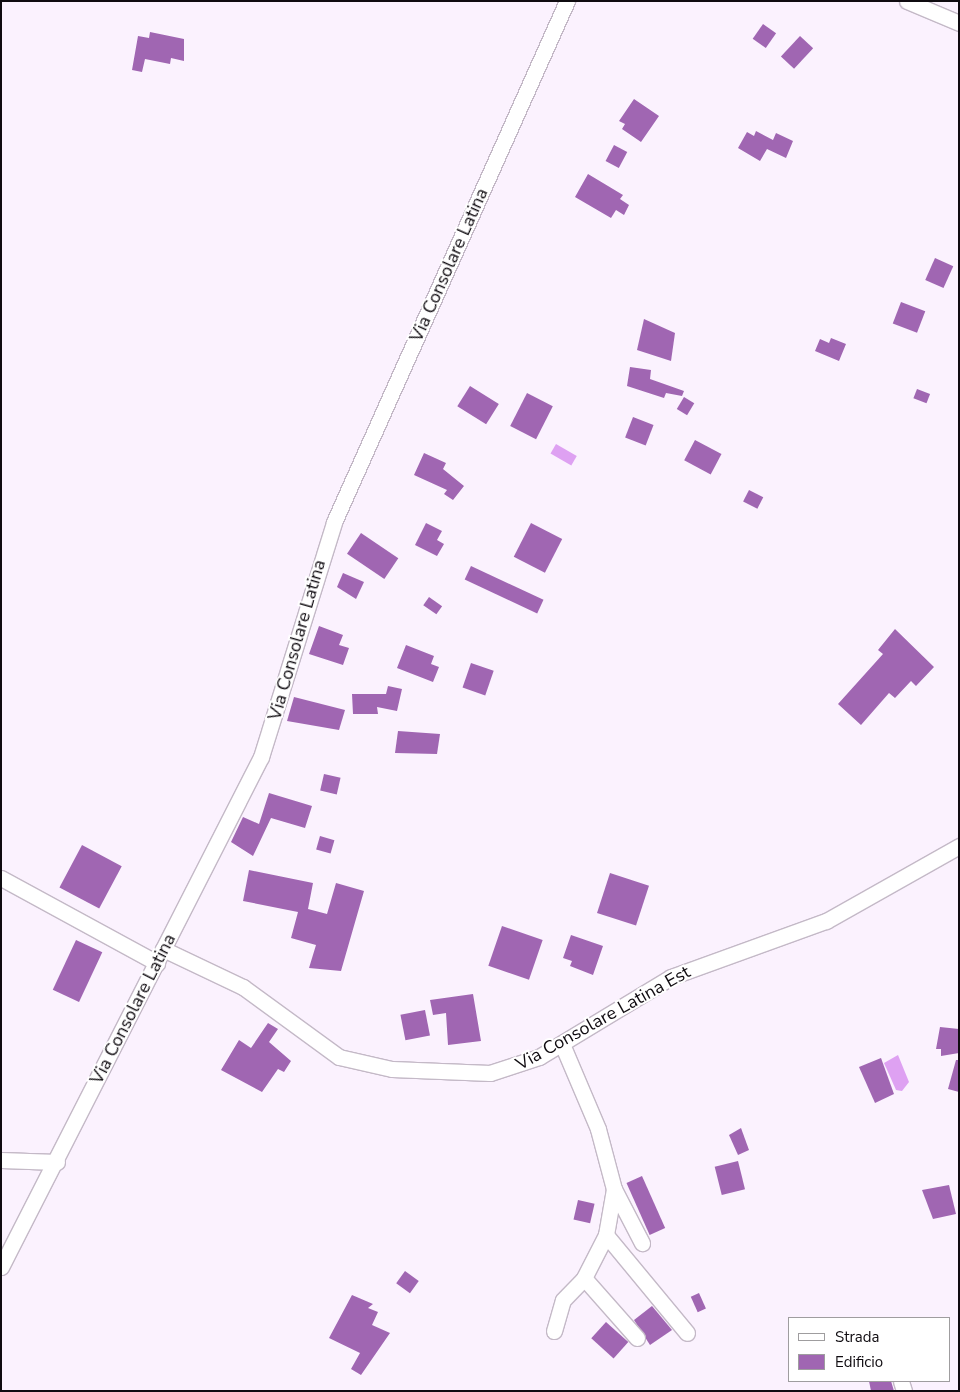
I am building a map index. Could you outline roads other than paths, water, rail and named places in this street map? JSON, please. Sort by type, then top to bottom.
[{"type":"street","name":"Via Consolare Latina","points":[[1,1267],[57,1162],[261,757],[334,522],[567,1]]},
{"type":"street","points":[[907,1],[959,24]]},
{"type":"street","name":"Via Consolare Latina Est","points":[[1,878],[160,956],[243,987],[324,1049],[368,1066],[446,1074],[490,1073],[522,1064],[562,1044],[671,977],[818,925],[959,846]]},
{"type":"street","points":[[562,1044],[598,1128],[614,1189],[642,1243]]},
{"type":"street","points":[[1,1160],[57,1162]]},
{"type":"street","points":[[554,1332],[563,1300],[584,1278],[606,1235],[614,1189]]},
{"type":"street","points":[[606,1235],[687,1333]]},
{"type":"street","points":[[584,1278],[637,1338]]}]
